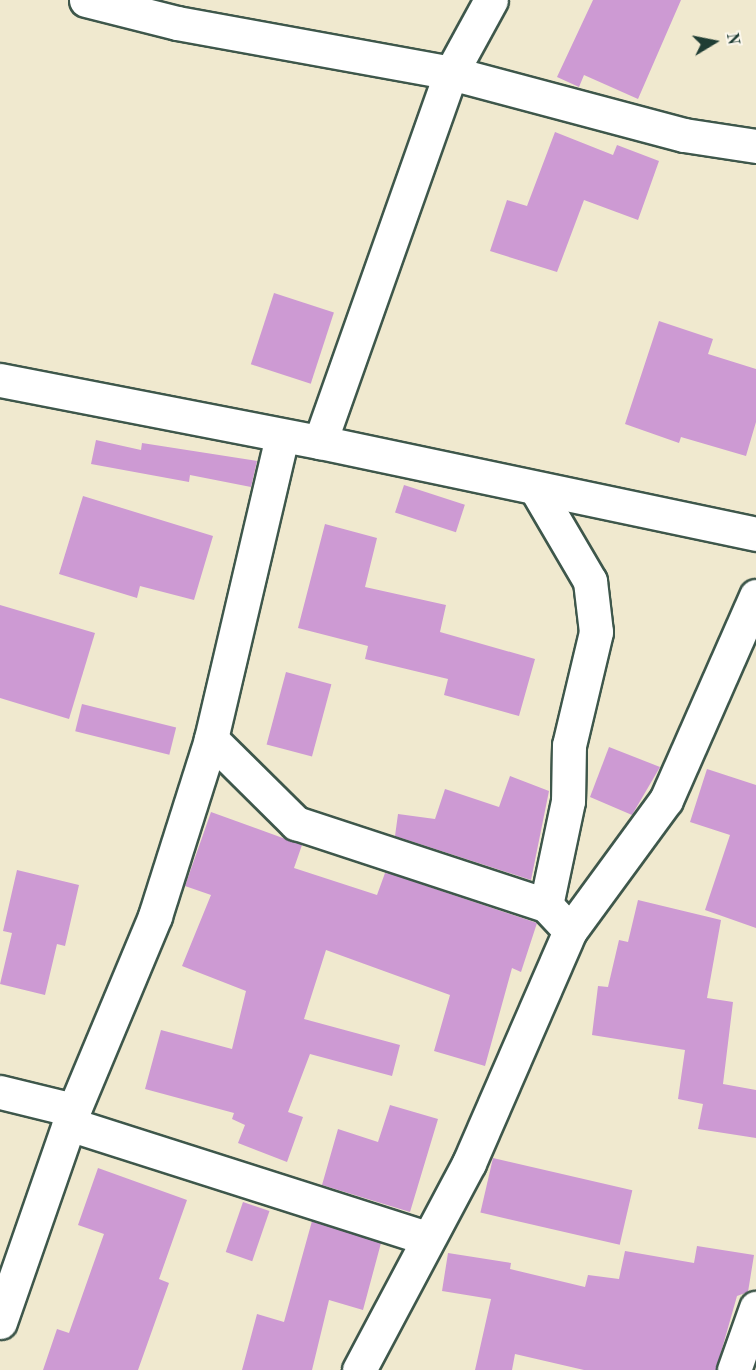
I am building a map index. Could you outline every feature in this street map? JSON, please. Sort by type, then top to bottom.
[{"type":"street","points":[[86,0],[177,23],[451,73],[684,135],[756,146]]},
{"type":"street","points":[[320,442],[451,73],[490,0]]},
{"type":"street","points":[[0,380],[320,442],[756,534]]},
{"type":"street","points":[[0,1322],[7,1276],[155,916],[211,739],[282,436]]},
{"type":"street","points":[[536,489],[590,581],[596,632],[569,745],[568,801],[546,905]]},
{"type":"street","points":[[359,1370],[427,1238],[469,1163],[570,931],[666,800],[756,596]]},
{"type":"street","points":[[211,739],[296,823],[546,905],[570,931]]},
{"type":"street","points":[[0,1092],[427,1238]]},
{"type":"street","points":[[734,1370],[756,1308]]},
{"type":"building","points":[[593,0],[681,0],[638,99],[584,75],[579,87],[557,77]]},
{"type":"building","points":[[555,132],[613,155],[617,145],[659,161],[638,220],[584,200],[557,272],[490,251],[507,200],[527,206]]},
{"type":"building","points":[[274,293],[334,312],[311,384],[251,364]]},
{"type":"building","points":[[659,321],[713,339],[708,354],[756,369],[756,422],[746,456],[681,437],[679,443],[625,424]]},
{"type":"building","points":[[96,440],[141,450],[142,443],[257,461],[251,487],[190,475],[189,482],[91,464]]},
{"type":"building","points":[[404,485],[465,505],[456,532],[395,513]]},
{"type":"building","points":[[83,496],[213,536],[194,600],[140,586],[137,598],[59,574]]},
{"type":"building","points":[[325,524],[377,538],[365,587],[446,605],[440,632],[535,659],[519,716],[444,695],[448,679],[365,659],[368,646],[298,628]]},
{"type":"building","points":[[0,605],[95,633],[69,719],[0,698]]},
{"type":"building","points":[[286,672],[331,684],[312,757],[267,744]]},
{"type":"building","points":[[82,704],[176,727],[169,755],[75,731]]},
{"type":"building","points":[[609,747],[660,767],[632,815],[590,797]]},
{"type":"building","points":[[707,769],[756,785],[756,928],[705,910],[730,835],[690,822]]},
{"type":"building","points":[[510,776],[549,791],[531,880],[395,836],[398,814],[435,819],[445,789],[499,807]]},
{"type":"building","points":[[211,812],[302,845],[294,868],[377,895],[385,873],[391,874],[537,923],[521,972],[512,968],[485,1066],[434,1051],[450,995],[326,950],[304,1019],[400,1045],[392,1076],[310,1054],[288,1112],[303,1117],[287,1162],[238,1143],[245,1125],[232,1119],[234,1113],[145,1089],[161,1030],[232,1049],[246,991],[182,966],[211,895],[185,886]]},
{"type":"building","points":[[17,870],[79,885],[65,946],[57,944],[45,995],[0,984],[12,933],[3,931]]},
{"type":"building","points":[[638,900],[721,920],[707,998],[733,1002],[723,1084],[756,1090],[756,1138],[698,1129],[703,1104],[678,1099],[685,1050],[592,1035],[598,986],[608,987],[619,940],[628,942]]},
{"type":"building","points":[[390,1105],[438,1119],[410,1212],[322,1185],[338,1129],[378,1142]]},
{"type":"building","points":[[493,1158],[632,1190],[620,1245],[480,1213]]},
{"type":"building","points":[[98,1168],[187,1200],[159,1279],[169,1283],[138,1370],[43,1370],[57,1329],[69,1333],[104,1234],[78,1225]]},
{"type":"building","points":[[243,1202],[269,1211],[252,1261],[226,1252]]},
{"type":"building","points":[[312,1221],[381,1243],[363,1310],[329,1300],[312,1370],[242,1370],[257,1314],[284,1322]]},
{"type":"building","points":[[697,1246],[754,1255],[748,1292],[737,1296],[716,1370],[584,1370],[515,1354],[512,1370],[475,1370],[491,1299],[442,1291],[448,1253],[511,1263],[510,1269],[585,1287],[588,1275],[619,1279],[625,1251],[694,1263]]}]
